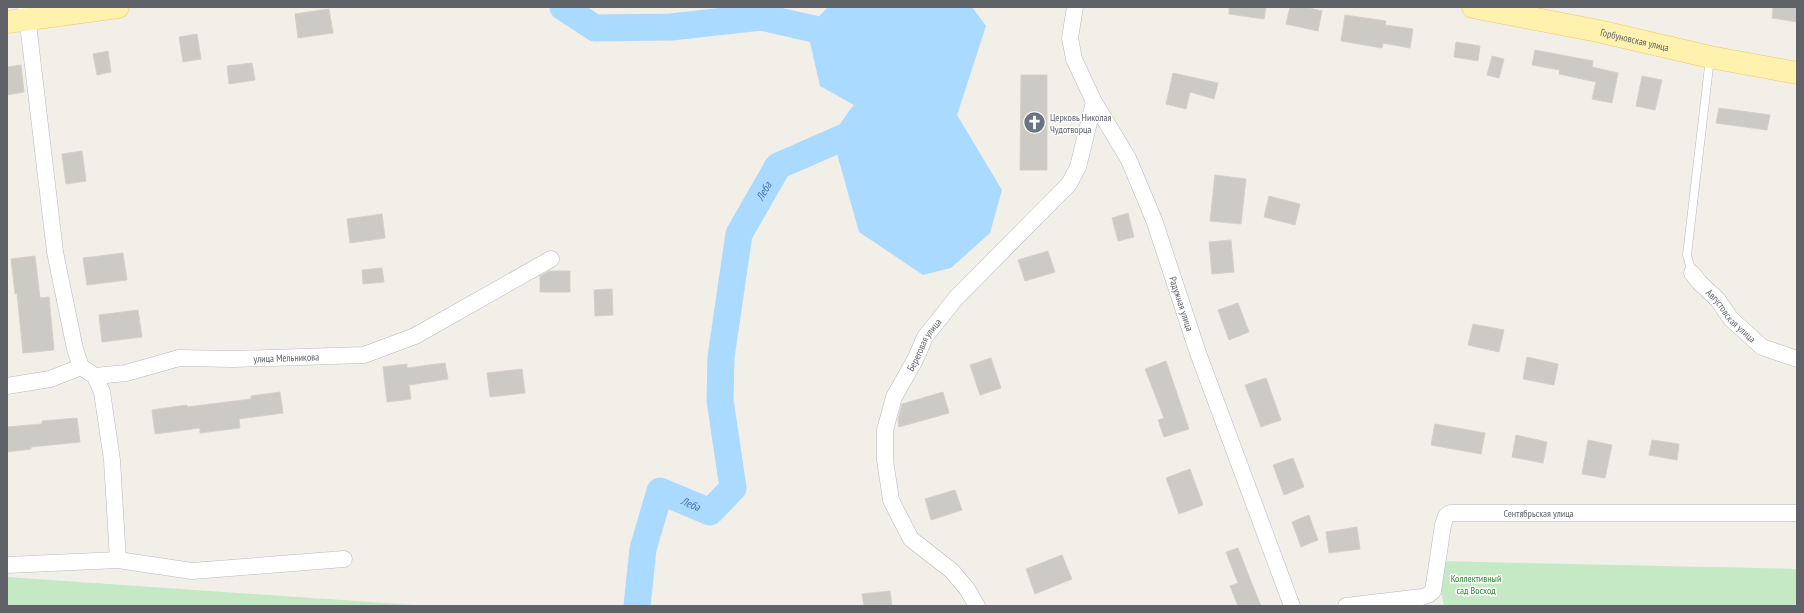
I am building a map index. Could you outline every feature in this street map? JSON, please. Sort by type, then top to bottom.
[{"type":"main road","points":[[20,16],[118,7]]},
{"type":"main road","name":"Горбуновская улица","points":[[1473,7],[1598,31],[1710,57],[1797,73]]},
{"type":"street","name":"Радужная улица","points":[[1074,7],[1070,38],[1074,59],[1094,102],[1128,158],[1154,220],[1198,353],[1292,606]]},
{"type":"street","points":[[20,16],[55,252],[76,349],[81,367],[95,376],[102,392],[112,460],[118,560]]},
{"type":"street","name":"Береговая улица","points":[[977,606],[967,589],[952,571],[911,539],[900,518],[891,500],[885,460],[885,430],[894,397],[928,332],[956,298],[1069,184],[1078,167],[1094,102]]},
{"type":"street","name":"улица Мельникова","points":[[95,376],[126,373],[179,358],[234,359],[364,355],[415,336],[551,259]]},
{"type":"street","name":"Августовская улица","points":[[1692,273],[1699,282],[1718,300],[1731,320],[1762,347],[1797,359]]},
{"type":"street","points":[[7,386],[50,379],[81,367]]},
{"type":"street","name":"Сентябрьская улица","points":[[1346,606],[1422,597],[1433,591],[1443,525],[1446,516],[1450,513],[1797,513]]},
{"type":"street","points":[[7,566],[118,560],[192,571],[344,559]]},
{"type":"lane","points":[[1692,273],[1687,255],[1710,57]]},
{"type":"green space","name":"Коллективный сад Восход","points":[[1435,561],[1797,569],[1797,606],[1444,606]]},
{"type":"green space","points":[[7,577],[428,606],[7,606]]},
{"type":"water","points":[[828,7],[972,7],[986,26],[957,115],[1002,190],[990,233],[951,268],[923,275],[859,232],[832,136],[854,105],[820,86],[807,29]]},
{"type":"building","points":[[1229,7],[1266,7],[1264,19],[1229,14]]},
{"type":"building","points":[[1290,7],[1305,7],[1322,11],[1318,31],[1286,24]]},
{"type":"building","points":[[1773,7],[1797,7],[1797,22],[1772,18]]},
{"type":"building","points":[[329,9],[333,33],[298,38],[295,14]]},
{"type":"building","points":[[1345,15],[1386,21],[1385,25],[1413,29],[1410,48],[1383,43],[1382,48],[1341,41]]},
{"type":"building","points":[[197,34],[201,59],[183,62],[179,37]]},
{"type":"building","points":[[1456,42],[1480,46],[1478,61],[1454,57]]},
{"type":"building","points":[[1535,50],[1593,61],[1592,67],[1618,73],[1612,103],[1592,99],[1596,82],[1559,74],[1560,70],[1532,65]]},
{"type":"building","points":[[108,51],[111,72],[97,75],[93,54]]},
{"type":"building","points":[[1492,56],[1504,59],[1499,78],[1487,75]]},
{"type":"building","points":[[252,63],[255,80],[229,84],[227,66]]},
{"type":"building","points":[[21,65],[24,92],[7,95],[7,67]]},
{"type":"building","points":[[1173,73],[1218,83],[1214,99],[1190,92],[1186,109],[1166,104]]},
{"type":"building","name":"Церковь Николая Чудотворца","points":[[1021,75],[1047,75],[1047,170],[1020,170]]},
{"type":"building","points":[[1642,76],[1662,80],[1655,110],[1636,106]]},
{"type":"building","points":[[1719,108],[1770,115],[1767,130],[1716,123]]},
{"type":"building","points":[[82,151],[86,181],[66,184],[62,154]]},
{"type":"building","points":[[1215,175],[1246,179],[1241,224],[1210,221]]},
{"type":"building","points":[[1269,196],[1300,204],[1295,225],[1264,217]]},
{"type":"building","points":[[1128,213],[1134,237],[1118,241],[1112,218]]},
{"type":"building","points":[[382,214],[385,238],[350,243],[347,219]]},
{"type":"building","points":[[1231,240],[1234,272],[1212,274],[1209,242]]},
{"type":"building","points":[[1048,251],[1055,272],[1025,281],[1018,260]]},
{"type":"building","points":[[123,253],[127,280],[87,285],[83,258]]},
{"type":"building","points":[[35,256],[40,298],[49,297],[54,350],[23,353],[17,293],[15,294],[11,259]]},
{"type":"building","points":[[382,268],[384,282],[363,284],[362,270]]},
{"type":"building","points":[[549,271],[570,271],[570,292],[540,292],[540,276]]},
{"type":"building","points":[[612,289],[613,315],[595,316],[594,290]]},
{"type":"building","points":[[1238,303],[1249,332],[1229,340],[1218,310]]},
{"type":"building","points":[[138,310],[142,337],[102,342],[99,315]]},
{"type":"building","points":[[1473,324],[1504,330],[1499,352],[1468,345]]},
{"type":"building","points":[[1527,357],[1558,364],[1554,385],[1523,379]]},
{"type":"building","points":[[991,358],[1001,388],[980,395],[970,365]]},
{"type":"building","points":[[1166,361],[1189,429],[1164,437],[1158,420],[1164,418],[1145,369]]},
{"type":"building","points":[[445,363],[448,379],[409,385],[411,399],[387,402],[383,367],[407,364],[407,368]]},
{"type":"building","points":[[522,369],[525,393],[490,397],[487,373]]},
{"type":"building","points":[[1266,378],[1281,420],[1261,427],[1245,385]]},
{"type":"building","points":[[280,392],[283,413],[239,419],[240,428],[200,433],[200,428],[155,434],[152,410],[251,399],[251,396]]},
{"type":"building","points":[[943,392],[949,413],[899,427],[898,420],[902,404]]},
{"type":"building","points":[[77,418],[80,442],[31,447],[31,449],[7,452],[7,427],[42,424],[42,421]]},
{"type":"building","points":[[1435,424],[1485,433],[1481,454],[1431,445]]},
{"type":"building","points":[[1516,435],[1547,442],[1543,463],[1512,457]]},
{"type":"building","points":[[1588,440],[1612,445],[1605,478],[1582,474]]},
{"type":"building","points":[[1652,440],[1679,444],[1677,460],[1649,455]]},
{"type":"building","points":[[1293,458],[1304,487],[1284,495],[1273,465]]},
{"type":"building","points":[[1190,469],[1203,505],[1179,514],[1166,478]]},
{"type":"building","points":[[955,490],[962,510],[931,520],[925,499]]},
{"type":"building","points":[[1309,515],[1318,540],[1301,547],[1292,522]]},
{"type":"building","points":[[1357,527],[1360,549],[1329,553],[1326,532]]},
{"type":"building","points":[[1238,548],[1261,606],[1238,606],[1230,586],[1238,583],[1226,552]]},
{"type":"building","points":[[1062,555],[1072,579],[1035,594],[1026,569]]},
{"type":"building","points":[[890,591],[892,606],[864,606],[862,594]]},
{"type":"waterway","name":"Леба","points":[[563,7],[595,28],[671,27],[761,17],[818,30],[842,45]]},
{"type":"waterway","name":"Леба","points":[[637,606],[643,549],[660,491],[710,512],[733,488],[720,400],[721,357],[739,234],[778,166],[849,135],[860,119]]},
{"type":"place","name":"Церковь Николая Чудотворца","points":[[1034,123]]}]
